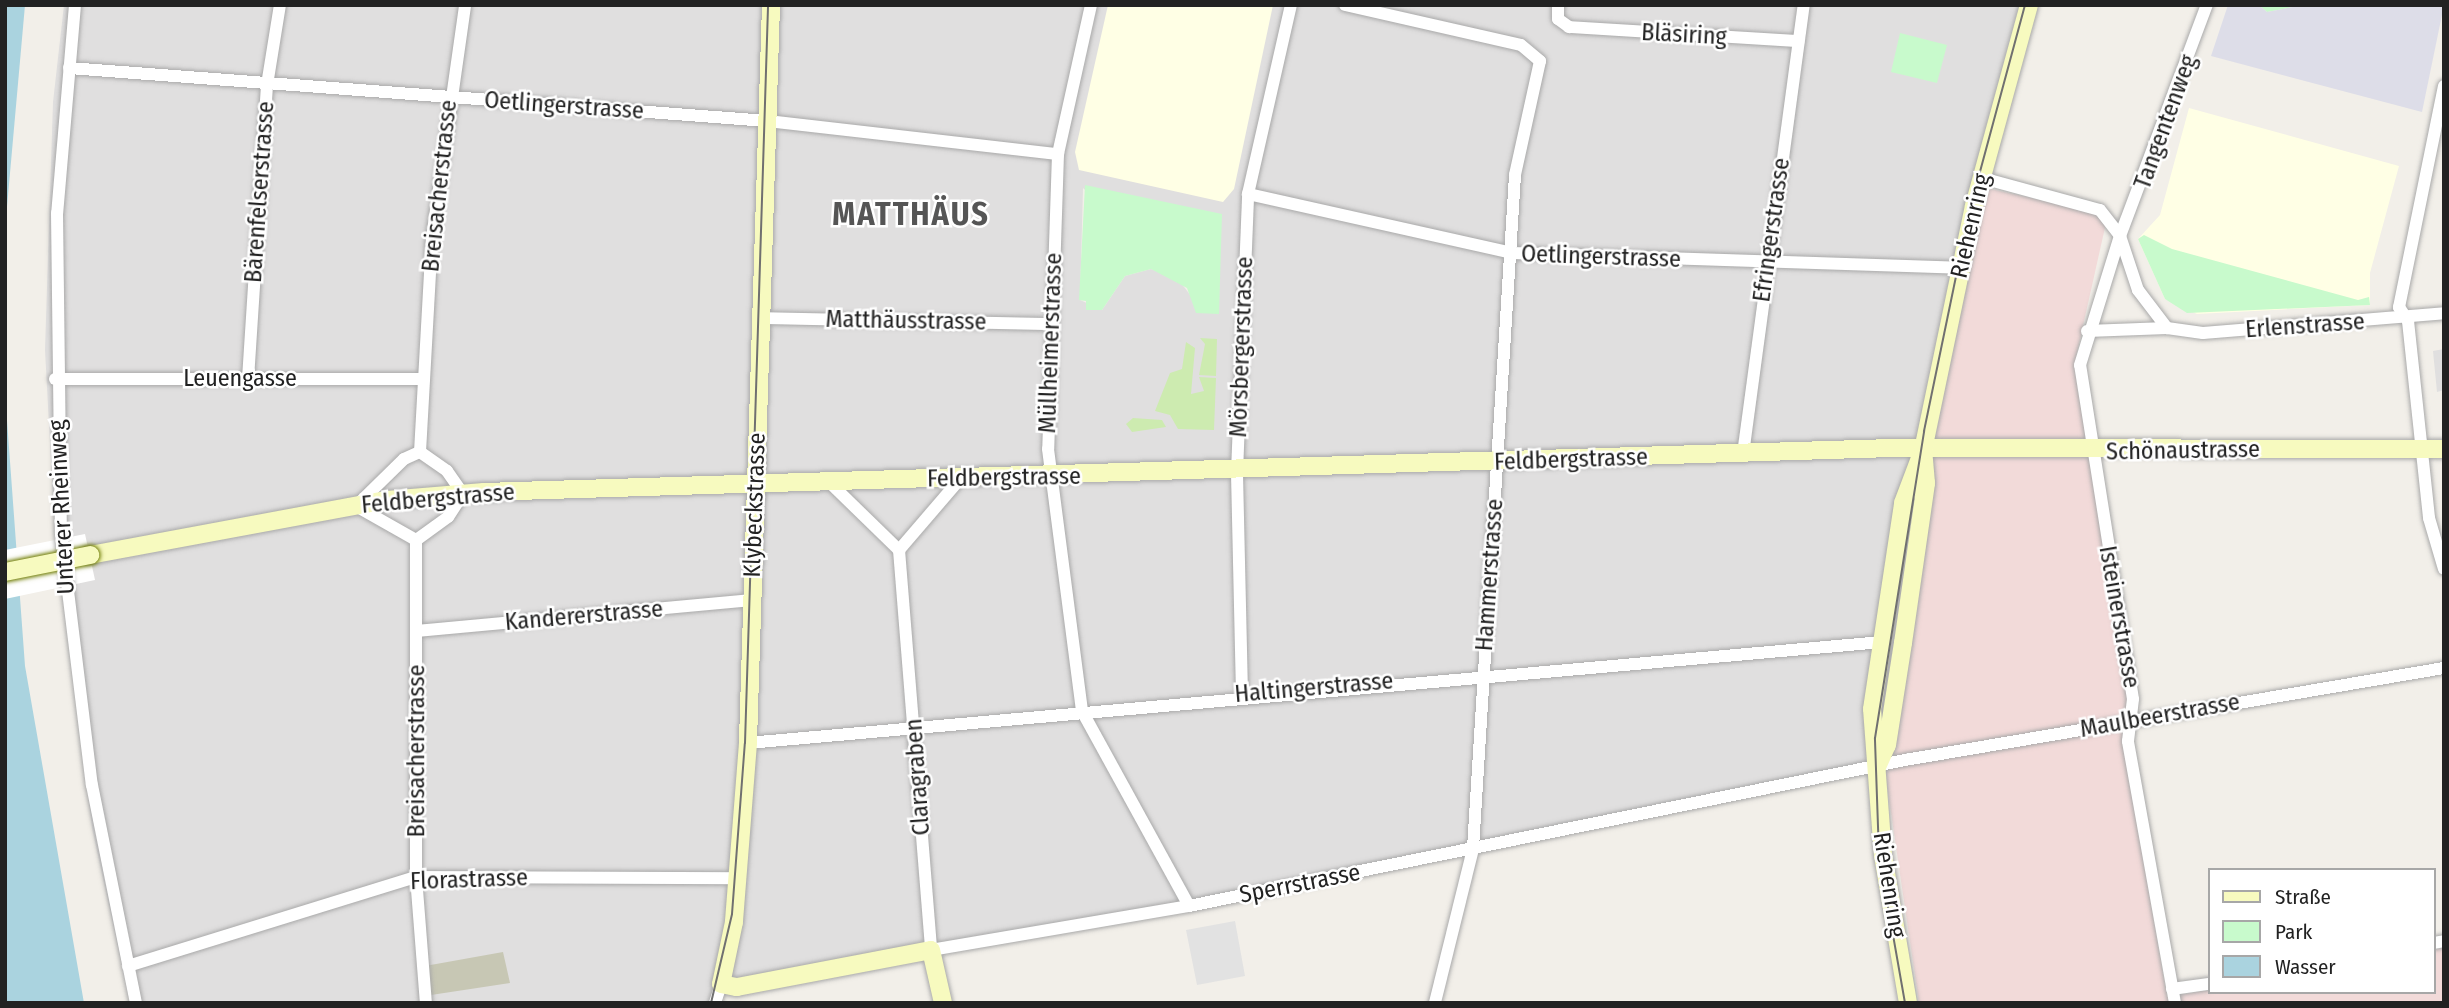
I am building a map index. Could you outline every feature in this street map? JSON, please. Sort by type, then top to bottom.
[{"type":"main road","name":"Klybeckstrasse","points":[[721,984],[738,878],[748,743],[763,121],[771,5]]},
{"type":"main road","name":"Riehenring","points":[[1908,1003],[1883,855],[1877,767],[1869,743],[1881,642],[1903,503],[1923,450],[1982,178],[2029,5]]},
{"type":"main road","name":"Schönaustrasse","points":[[1923,450],[2090,453],[2444,449]]},
{"type":"main road","name":"Riehenring","points":[[1877,767],[1887,745],[1905,631],[1926,483],[1923,450]]},
{"type":"main road","name":"Feldbergstrasse","points":[[5,572],[356,506],[463,494],[756,483],[1237,472],[1923,450]]},
{"type":"main road","name":"Sperrstrasse","points":[[721,984],[737,987],[931,950]]},
{"type":"main road","name":"Claragraben","points":[[931,950],[943,1003]]},
{"type":"street","name":"Unterer Rheinweg","points":[[75,5],[57,213],[55,379],[72,650],[136,1003]]},
{"type":"street","name":"Bärenfelserstrasse","points":[[248,379],[267,86],[280,5]]},
{"type":"street","name":"Breisacherstrasse","points":[[420,452],[449,98],[465,5]]},
{"type":"street","name":"Müllheimerstrasse","points":[[1091,5],[1058,154],[1051,324],[1052,477],[1082,711],[1189,906]]},
{"type":"street","name":"Mörsbergerstrasse","points":[[1242,694],[1237,472],[1248,194],[1290,5]]},
{"type":"street","name":"Hammerstrasse","points":[[1345,5],[1521,45],[1540,61],[1514,175],[1473,849],[1435,1003]]},
{"type":"street","name":"Bläsiring","points":[[1558,5],[1558,19],[1569,27],[1799,41]]},
{"type":"street","name":"Efringerstrasse","points":[[1743,454],[1804,5]]},
{"type":"street","name":"Tangentenweg","points":[[2120,236],[2207,5]]},
{"type":"street","name":"Oetlingerstrasse","points":[[69,68],[267,86],[763,121],[1058,154]]},
{"type":"street","points":[[2444,86],[2399,307],[2408,321],[2429,518],[2444,569]]},
{"type":"street","points":[[1982,178],[2085,203],[2112,221],[2120,236],[2138,290],[2167,328]]},
{"type":"street","name":"Oetlingerstrasse","points":[[1248,194],[1511,253],[1767,264],[1961,268]]},
{"type":"street","name":"Isteinerstrasse","points":[[2120,236],[2087,331],[2080,365],[2090,453],[2133,699],[2128,741],[2175,1003]]},
{"type":"street","name":"Erlenstrasse","points":[[2087,331],[2167,328],[2203,333],[2408,321],[2444,313]]},
{"type":"street","name":"Matthäusstrasse","points":[[760,318],[1051,324]]},
{"type":"street","name":"Leuengasse","points":[[55,379],[424,379]]},
{"type":"street","points":[[420,452],[447,471],[463,494],[449,517],[416,540],[356,506],[420,452]]},
{"type":"street","points":[[829,482],[899,550],[960,479]]},
{"type":"street","name":"Breisacherstrasse","points":[[416,540],[416,877],[426,1003]]},
{"type":"street","name":"Claragraben","points":[[899,550],[931,950]]},
{"type":"street","name":"Kandererstrasse","points":[[416,631],[752,600]]},
{"type":"street","name":"Haltingerstrasse","points":[[748,743],[1242,694],[1881,642]]},
{"type":"street","name":"Maulbeerstrasse","points":[[1877,767],[2444,667]]},
{"type":"street","name":"Sperrstrasse","points":[[931,950],[1189,906],[1877,767]]},
{"type":"street","name":"Florastrasse","points":[[128,966],[416,877],[738,878]]},
{"type":"street","name":"Klybeckstrasse","points":[[715,1003],[721,984]]},
{"type":"street","points":[[2172,989],[2208,984]]},
{"type":"shaded area","points":[[64,5],[2027,5],[1914,488],[1875,768],[719,991],[715,1003],[130,1003],[92,828],[54,518],[45,350],[53,102]],"holes":[[[1083,188],[1218,314],[1194,300],[1178,279],[1151,269],[1125,276],[1102,310],[1080,300]]]},
{"type":"shaded area","points":[[1108,5],[1273,5],[1234,189],[1223,202],[1079,170],[1075,152]]},
{"type":"shaded area","points":[[2228,5],[2259,5],[2267,12],[2303,5],[2444,5],[2422,112],[2211,56]]},
{"type":"shaded area","points":[[2189,108],[2399,166],[2370,273],[2370,305],[2197,314],[2165,299],[2138,239],[2160,215]]},
{"type":"shaded area","points":[[1986,188],[2090,211],[2106,223],[2074,366],[2129,700],[2123,741],[2167,997],[2208,990],[2208,994],[2435,994],[2435,950],[2444,948],[2444,1003],[1919,1003],[1885,772],[1894,746],[1929,465]]},
{"type":"shaded area","points":[[2444,349],[2444,390],[2437,392],[2433,351]]},
{"type":"shaded area","points":[[1235,921],[1245,976],[1197,985],[1186,930]]},
{"type":"shaded area","points":[[503,952],[510,983],[431,995],[425,966]]},
{"type":"green space","points":[[2259,5],[2303,5],[2267,12]]},
{"type":"green space","points":[[1900,33],[1947,45],[1937,83],[1891,72]]},
{"type":"green space","points":[[1085,185],[1222,214],[1219,314],[1196,313],[1187,288],[1151,269],[1125,276],[1102,310],[1086,310],[1086,301],[1079,300]]},
{"type":"green space","points":[[2144,235],[2172,249],[2358,300],[2369,297],[2370,305],[2187,313],[2165,299],[2138,239]]},
{"type":"green space","points":[[1200,338],[1217,339],[1216,376],[1199,375],[1205,344]]},
{"type":"green space","points":[[1186,342],[1195,348],[1191,394],[1204,391],[1199,377],[1216,378],[1214,430],[1178,429],[1170,415],[1155,411],[1170,373],[1182,369]]},
{"type":"green space","points":[[1133,418],[1162,420],[1166,427],[1132,432],[1126,424]]},
{"type":"water","points":[[5,5],[25,5],[5,229]]},
{"type":"water","points":[[5,393],[25,666],[84,1003],[5,1003]]},
{"type":"pier","points":[[85,534],[95,580],[5,599],[5,550]]},
{"type":"tram line","points":[[711,1003],[732,914],[745,743],[768,5]]},
{"type":"tram line","points":[[1905,1003],[1879,855],[1875,738],[1924,431],[1971,205],[2025,5]]},
{"type":"district","name":"MATTHÄUS","points":[[911,214]]}]
